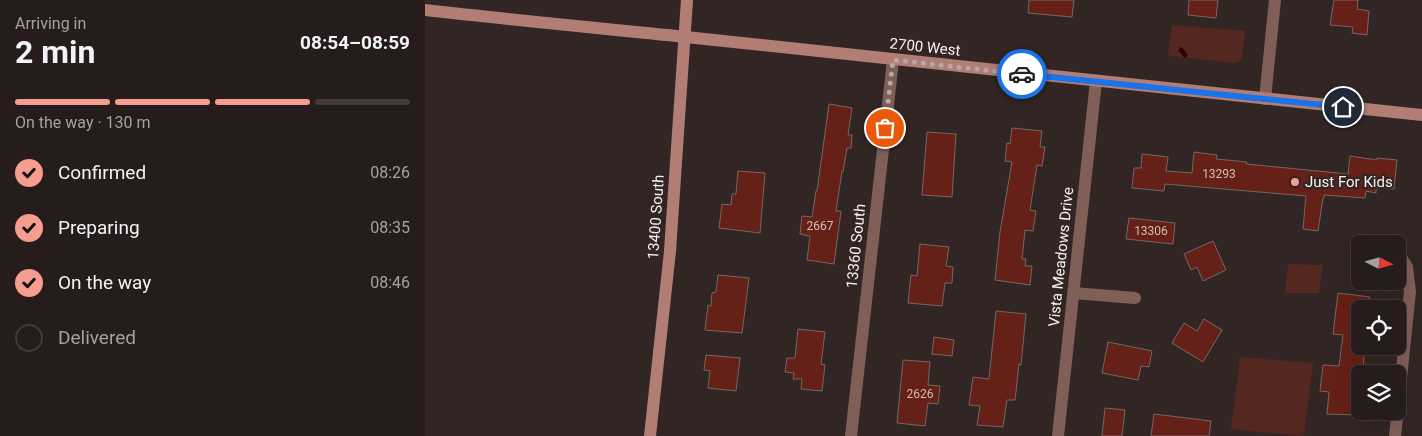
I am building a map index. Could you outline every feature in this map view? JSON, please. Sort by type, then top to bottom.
[{"type":"main road","name":"13400 South","points":[[650,436],[670,251],[687,0]]},
{"type":"main road","name":"2700 West","points":[[425,10],[1422,116]]},
{"type":"street","points":[[1265,99],[1275,0]]},
{"type":"street","name":"13360 South","points":[[851,436],[893,60]]},
{"type":"street","name":"Vista Meadows Drive","points":[[1059,436],[1096,81]]},
{"type":"street","points":[[1395,436],[1410,292],[1406,265]]},
{"type":"street","points":[[1073,293],[1135,298]]},
{"type":"shaded area","points":[[1172,25],[1245,31],[1242,59],[1236,63],[1168,56]]},
{"type":"shaded area","points":[[1288,264],[1323,265],[1319,293],[1285,293]]},
{"type":"shaded area","points":[[1240,357],[1313,363],[1304,436],[1231,429]]},
{"type":"building","points":[[1029,0],[1074,0],[1072,17],[1028,13]]},
{"type":"building","points":[[1189,0],[1218,0],[1216,18],[1188,15]]},
{"type":"building","points":[[1334,0],[1358,0],[1357,9],[1369,11],[1367,35],[1352,33],[1353,27],[1330,25]]},
{"type":"building","points":[[829,104],[852,108],[848,135],[852,135],[851,148],[847,148],[836,211],[841,211],[834,264],[807,260],[810,236],[800,234],[802,216],[812,217]]},
{"type":"building","points":[[1012,128],[1042,131],[1040,147],[1045,147],[1042,166],[1037,165],[1030,210],[1036,211],[1033,231],[1025,230],[1022,259],[1026,259],[1025,266],[1032,266],[1030,285],[995,280],[1000,232],[1012,162],[1005,161],[1007,143],[1010,144]]},
{"type":"building","points":[[927,132],[956,134],[952,197],[922,195]]},
{"type":"building","points":[[1194,152],[1217,155],[1216,159],[1247,162],[1246,164],[1348,174],[1350,156],[1377,160],[1377,158],[1397,160],[1394,189],[1376,188],[1376,193],[1366,191],[1365,198],[1324,195],[1318,231],[1303,229],[1306,196],[1165,184],[1164,191],[1132,188],[1134,168],[1141,168],[1142,154],[1168,157],[1166,171],[1192,173]]},
{"type":"building","points":[[738,171],[765,173],[760,233],[719,228],[722,204],[731,205],[732,194],[736,194]]},
{"type":"building","points":[[1129,218],[1175,223],[1173,244],[1126,239]]},
{"type":"building","points":[[1213,241],[1226,270],[1203,281],[1197,267],[1191,270],[1184,254]]},
{"type":"building","points":[[920,244],[949,247],[946,266],[953,267],[952,283],[945,283],[942,306],[908,303],[911,275],[917,276]]},
{"type":"building","points":[[718,275],[749,278],[742,333],[705,330],[708,305],[711,306],[712,293],[716,292]]},
{"type":"building","points":[[1338,293],[1370,297],[1370,300],[1351,300],[1351,355],[1364,355],[1363,365],[1351,365],[1351,415],[1327,414],[1329,392],[1320,391],[1323,365],[1339,366],[1343,335],[1333,334]]},
{"type":"building","points":[[996,311],[1026,314],[1021,365],[1019,364],[1015,400],[1007,400],[1003,427],[977,425],[980,406],[969,405],[973,377],[989,379]]},
{"type":"building","points":[[1204,319],[1222,330],[1203,362],[1172,343],[1184,323],[1197,331]]},
{"type":"building","points":[[798,329],[825,332],[821,364],[825,365],[822,391],[801,389],[802,379],[793,379],[794,373],[785,372],[787,358],[795,358]]},
{"type":"building","points":[[934,337],[954,340],[952,356],[932,354]]},
{"type":"building","points":[[1108,342],[1152,351],[1149,367],[1141,366],[1138,380],[1102,373]]},
{"type":"building","points":[[706,355],[740,358],[736,391],[708,388],[710,371],[704,370]]},
{"type":"building","points":[[903,360],[930,362],[928,385],[940,386],[938,404],[928,403],[925,426],[897,423]]},
{"type":"building","points":[[1105,408],[1125,410],[1122,436],[1102,436]]},
{"type":"building","points":[[1154,414],[1211,421],[1209,436],[1151,436]]},
{"type":"waterway","points":[[1181,50],[1185,55]]},
{"type":"way so far","points":[[885,128],[893,60],[1022,74]]},
{"type":"place","name":"Just For Kids","points":[[1295,182]]},
{"type":"route","points":[[1022,74],[1343,107]]}]
